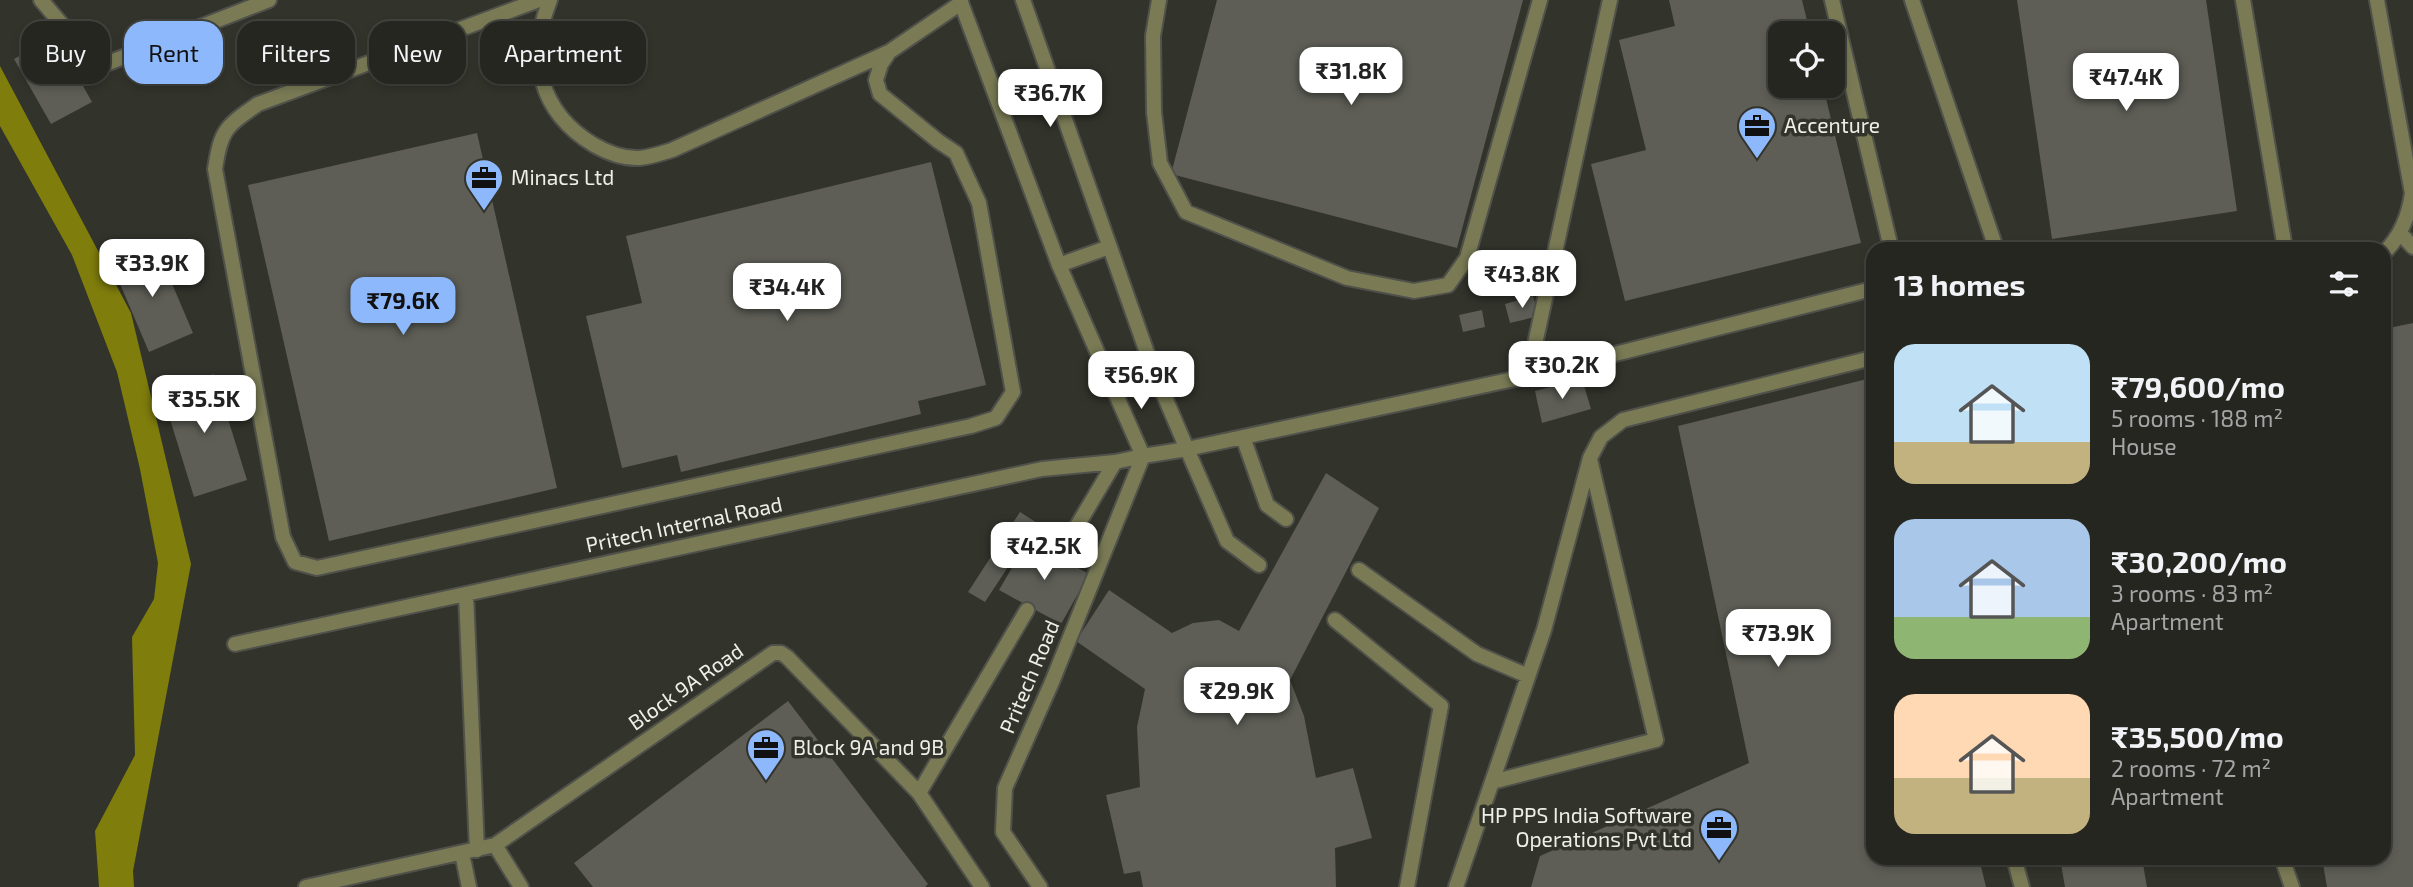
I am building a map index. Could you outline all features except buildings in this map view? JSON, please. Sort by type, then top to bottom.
[{"type":"street","points":[[41,0],[98,67],[269,0]]},
{"type":"street","points":[[539,0],[257,104],[234,120],[220,140],[215,169],[282,537],[295,562],[317,568],[971,426],[996,418],[1013,392],[979,203],[956,153],[880,94],[876,80],[881,64],[889,52]]},
{"type":"street","points":[[550,0],[541,22],[539,71],[546,93],[556,111],[575,134],[610,155],[639,158],[672,150],[889,52],[961,1],[1059,265],[1143,456],[1528,376],[1866,291]]},
{"type":"street","points":[[1023,0],[1152,367],[1227,541],[1259,565]]},
{"type":"street","points":[[1159,0],[1153,36],[1154,100],[1160,163],[1186,212],[1347,278],[1414,291],[1448,285],[1467,258],[1540,0]]},
{"type":"street","points":[[1528,376],[1610,0]]},
{"type":"street","points":[[1832,0],[1890,242]]},
{"type":"street","points":[[1912,0],[1994,242]]},
{"type":"street","points":[[2243,0],[2284,242]]},
{"type":"street","points":[[2377,0],[2412,192],[2410,214],[2391,244]]},
{"type":"street","points":[[2400,233],[2413,247]]},
{"type":"street","points":[[1059,265],[1110,247]]},
{"type":"street","points":[[1456,887],[1544,630],[1590,458],[1601,437],[1623,420],[1866,359]]},
{"type":"street","points":[[1108,380],[1152,367]]},
{"type":"street","points":[[1243,437],[1267,505],[1286,519]]},
{"type":"street","name":"Pritech Internal Road","points":[[235,645],[1042,469],[1115,462],[1143,456]]},
{"type":"street","name":"Pritech Road","points":[[1040,887],[1003,832],[1004,788],[1052,682],[1143,456]]},
{"type":"street","points":[[1492,782],[1656,740],[1590,458]]},
{"type":"street","points":[[1061,553],[1115,462]]},
{"type":"street","points":[[1359,570],[1477,654],[1528,676]]},
{"type":"street","points":[[466,594],[477,850]]},
{"type":"street","points":[[919,793],[1027,610]]},
{"type":"street","points":[[1335,620],[1441,706],[1407,887]]},
{"type":"street","name":"Block 9A Road","points":[[306,887],[495,845],[773,653],[781,653],[788,657],[919,793],[982,887]]},
{"type":"street","points":[[495,845],[521,887]]},
{"type":"street","points":[[462,853],[469,887]]},
{"type":"street","points":[[2016,865],[2022,887]]},
{"type":"street","points":[[2284,865],[2292,887]]},
{"type":"shaded area","points":[[0,66],[131,313],[191,564],[133,871],[134,887],[99,887],[95,831],[135,755],[132,637],[154,599],[158,563],[140,469],[117,372],[72,255],[0,126]]},
{"type":"place","name":"Accenture","points":[[1757,160]]},
{"type":"place","name":"Minacs Ltd","points":[[484,212]]},
{"type":"place","name":"Block 9A and 9B","points":[[766,782]]},
{"type":"place","name":"HP PPS India Software Operations Pvt Ltd","points":[[1719,862]]}]
